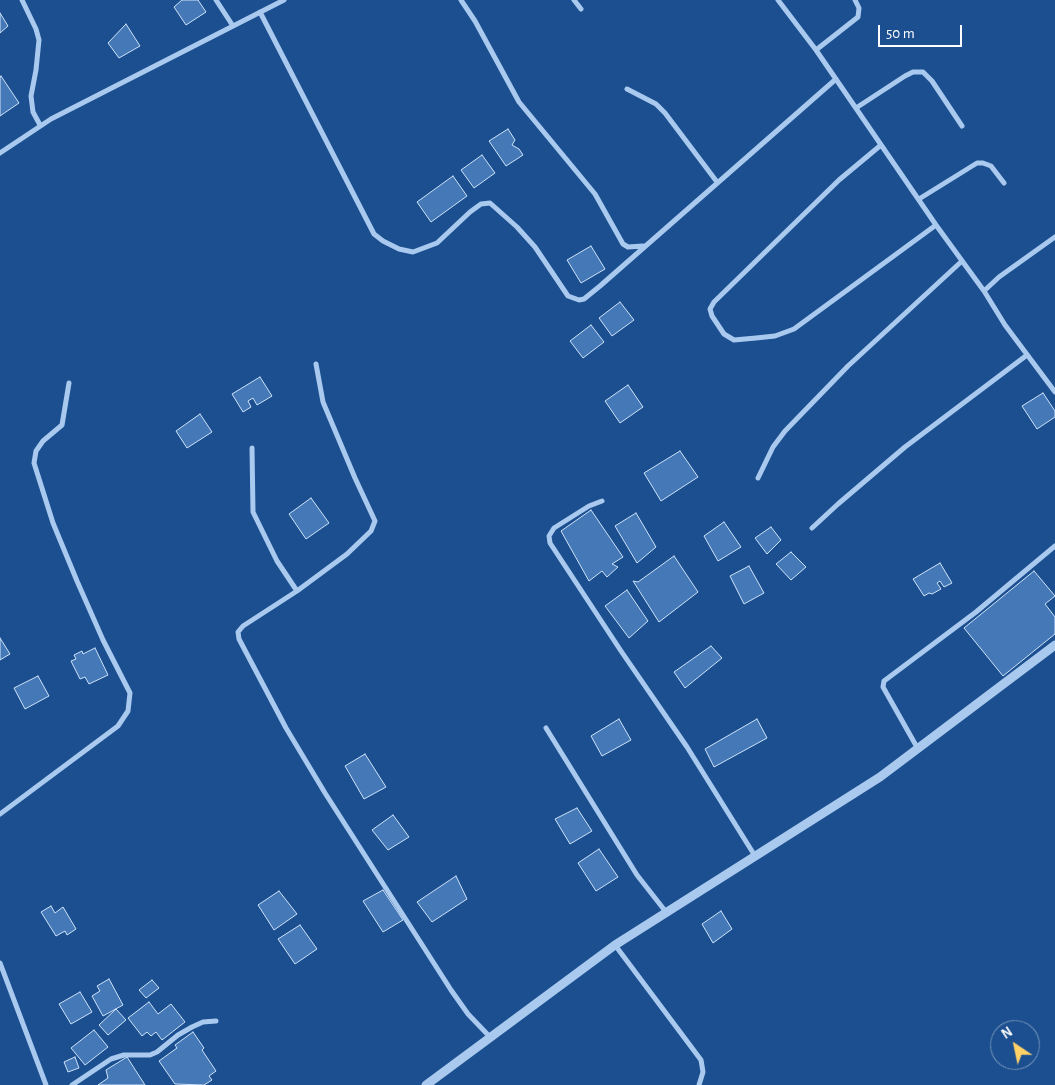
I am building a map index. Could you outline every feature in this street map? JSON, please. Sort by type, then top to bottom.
[{"type":"street","points":[[22,0],[36,29],[39,40],[31,96],[33,112],[40,125]]},
{"type":"street","points":[[216,0],[233,26]]},
{"type":"street","points":[[0,154],[40,125],[284,0]]},
{"type":"street","points":[[461,0],[480,30],[519,102],[595,194],[623,244],[628,247],[644,246]]},
{"type":"street","points":[[574,0],[581,9]]},
{"type":"street","points":[[778,0],[816,50],[1027,355],[1055,392]]},
{"type":"street","points":[[816,50],[858,17],[859,8],[856,0]]},
{"type":"street","points":[[260,12],[374,234],[383,242],[399,249],[413,252],[437,243],[470,212],[481,204],[490,204],[517,227],[535,247],[568,296],[579,300],[584,299],[600,286],[836,79]]},
{"type":"street","points":[[856,108],[905,76],[913,72],[923,72],[932,81],[962,126]]},
{"type":"street","points":[[628,89],[656,104],[665,113],[717,182]]},
{"type":"street","points":[[881,145],[839,180],[714,302],[710,309],[712,316],[724,334],[734,340],[762,338],[783,334],[794,329],[936,224]]},
{"type":"street","points":[[919,199],[977,163],[991,166],[1004,183]]},
{"type":"street","points":[[984,291],[998,277],[1055,237]]},
{"type":"street","points":[[758,478],[773,447],[785,431],[848,366],[962,261]]},
{"type":"street","points":[[812,528],[905,447],[1027,355]]},
{"type":"street","points":[[316,364],[323,402],[354,478],[375,520],[371,531],[347,554],[297,591],[243,626],[238,632],[239,639],[286,728],[325,793],[451,990],[468,1014],[490,1037]]},
{"type":"street","points":[[0,814],[118,726],[128,712],[130,693],[103,640],[77,581],[53,523],[35,470],[36,451],[42,442],[62,425],[69,383]]},
{"type":"street","points":[[252,448],[253,512],[276,561],[297,591]]},
{"type":"street","points":[[602,501],[589,506],[550,531],[550,543],[687,747],[754,856]]},
{"type":"street","points":[[918,749],[883,687],[884,681],[976,612],[1055,546]]},
{"type":"street","points":[[426,1085],[615,945],[880,777],[1055,645]]},
{"type":"street","points":[[546,728],[637,875],[666,912]]},
{"type":"street","points":[[615,945],[701,1060],[703,1072],[699,1085]]},
{"type":"street","points":[[0,963],[46,1085]]},
{"type":"street","points":[[72,1085],[111,1058],[124,1055],[150,1055],[192,1027],[203,1022],[216,1021]]},
{"type":"building","points":[[182,0],[198,0],[206,12],[186,25],[174,7]]},
{"type":"building","points":[[0,13],[8,26],[0,33]]},
{"type":"building","points":[[126,24],[140,46],[119,58],[108,43]]},
{"type":"building","points":[[0,77],[19,103],[0,116]]},
{"type":"building","points":[[508,129],[515,140],[512,145],[519,149],[523,155],[506,166],[489,141]]},
{"type":"building","points":[[482,155],[495,173],[474,188],[461,170]]},
{"type":"building","points":[[453,176],[467,196],[431,222],[417,202]]},
{"type":"building","points":[[591,246],[605,269],[581,283],[567,260]]},
{"type":"building","points":[[620,302],[634,320],[612,336],[599,318]]},
{"type":"building","points":[[591,325],[604,342],[583,358],[570,341]]},
{"type":"building","points":[[260,377],[272,396],[257,405],[253,398],[248,401],[251,407],[243,412],[232,394]]},
{"type":"building","points":[[628,385],[643,407],[620,423],[605,401]]},
{"type":"building","points":[[1043,393],[1055,411],[1055,417],[1037,429],[1022,406]]},
{"type":"building","points":[[200,414],[212,432],[187,448],[176,431]]},
{"type":"building","points":[[680,451],[698,477],[661,501],[644,473]]},
{"type":"building","points":[[311,498],[329,523],[306,539],[289,514]]},
{"type":"building","points":[[591,510],[623,557],[612,564],[618,567],[607,577],[602,571],[589,581],[561,531]]},
{"type":"building","points":[[636,513],[656,547],[637,563],[615,526]]},
{"type":"building","points":[[724,522],[741,547],[718,561],[704,536]]},
{"type":"building","points":[[771,527],[781,540],[767,554],[755,538]]},
{"type":"building","points":[[791,552],[806,567],[791,580],[776,564]]},
{"type":"building","points":[[674,556],[698,592],[659,622],[633,581],[638,582]]},
{"type":"building","points":[[940,563],[952,583],[944,587],[940,581],[937,583],[941,589],[924,596],[913,579]]},
{"type":"building","points":[[749,566],[764,593],[744,604],[730,576]]},
{"type":"building","points":[[1034,571],[1055,596],[1045,604],[1055,617],[1055,634],[1003,676],[964,628]]},
{"type":"building","points":[[627,590],[648,621],[629,638],[605,606]]},
{"type":"building","points":[[0,638],[10,654],[0,660]]},
{"type":"building","points":[[711,646],[722,658],[685,688],[674,672]]},
{"type":"building","points":[[95,648],[108,675],[89,684],[85,677],[80,679],[71,661],[76,659],[74,655],[82,651],[83,654]]},
{"type":"building","points":[[38,676],[49,696],[25,709],[14,688]]},
{"type":"building","points":[[619,719],[631,740],[602,756],[591,736]]},
{"type":"building","points":[[757,719],[767,738],[714,767],[705,749]]},
{"type":"building","points":[[365,754],[386,787],[364,799],[345,766]]},
{"type":"building","points":[[577,808],[592,831],[570,844],[555,819]]},
{"type":"building","points":[[393,815],[409,837],[388,850],[372,830]]},
{"type":"building","points":[[599,849],[618,877],[596,891],[578,863]]},
{"type":"building","points":[[456,876],[467,899],[432,922],[417,902]]},
{"type":"building","points":[[383,890],[403,920],[383,932],[363,901]]},
{"type":"building","points":[[279,891],[297,914],[274,930],[258,905]]},
{"type":"building","points":[[51,906],[55,913],[63,907],[76,929],[67,935],[65,931],[56,936],[41,912]]},
{"type":"building","points":[[721,911],[732,929],[713,943],[702,924]]},
{"type":"building","points":[[300,925],[317,949],[295,964],[278,939]]},
{"type":"building","points":[[109,979],[123,1005],[103,1016],[92,996],[100,991],[97,986]]},
{"type":"building","points":[[152,980],[159,988],[146,998],[139,990]]},
{"type":"building","points":[[80,992],[92,1012],[71,1024],[59,1004]]},
{"type":"building","points":[[149,1002],[158,1014],[171,1004],[185,1022],[162,1040],[156,1032],[151,1036],[147,1032],[142,1036],[128,1018]]},
{"type":"building","points":[[116,1009],[126,1020],[108,1035],[99,1025]]},
{"type":"building","points":[[94,1030],[108,1047],[85,1065],[71,1048]]},
{"type":"building","points":[[193,1032],[216,1071],[209,1076],[212,1080],[204,1085],[175,1084],[159,1061],[177,1048],[175,1045]]},
{"type":"building","points":[[75,1057],[79,1068],[68,1072],[64,1062]]},
{"type":"building","points":[[127,1057],[145,1085],[98,1085],[108,1078],[106,1070]]}]
